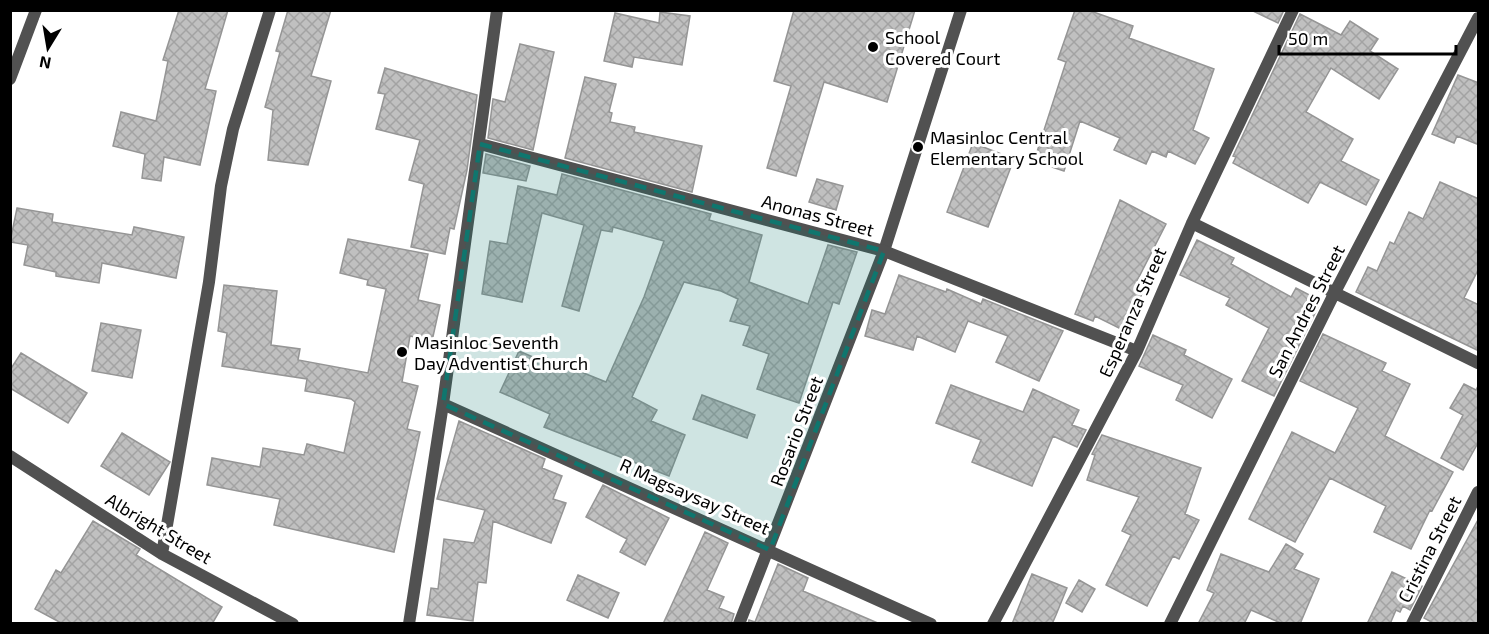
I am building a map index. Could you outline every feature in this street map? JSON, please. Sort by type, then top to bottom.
[{"type":"street","points":[[10,79],[36,10]]},
{"type":"street","points":[[162,554],[188,412],[226,164],[233,129],[270,10]]},
{"type":"street","points":[[409,624],[443,404],[497,10]]},
{"type":"street","name":"Rosario Street","points":[[739,624],[884,251],[961,10]]},
{"type":"street","name":"Esperanza Street","points":[[993,624],[1137,351],[1192,223],[1293,10]]},
{"type":"street","name":"San Andres Street","points":[[1170,624],[1334,294],[1479,18]]},
{"type":"street","name":"Anonas Street","points":[[480,144],[884,251],[1137,351]]},
{"type":"street","points":[[1192,223],[1479,363]]},
{"type":"street","name":"R Magsaysay Street","points":[[443,404],[770,549],[931,624]]},
{"type":"street","name":"Albright Street","points":[[10,456],[162,554],[293,624]]},
{"type":"street","name":"Cristina Street","points":[[1412,624],[1479,492]]},
{"type":"highlighted area","points":[[480,144],[884,251],[770,550],[443,404]]},
{"type":"building","points":[[179,10],[228,10],[205,89],[216,91],[200,165],[164,157],[161,181],[142,178],[145,154],[113,146],[121,112],[156,121],[168,61],[163,60]]},
{"type":"building","points":[[288,10],[331,10],[311,76],[331,81],[308,165],[268,160],[273,110],[265,107],[280,52],[276,51]]},
{"type":"building","points":[[794,10],[915,10],[887,102],[824,82],[796,176],[767,168],[791,86],[774,81]]},
{"type":"building","points":[[1075,10],[1088,10],[1133,26],[1129,38],[1214,69],[1193,130],[1209,138],[1195,164],[1168,151],[1166,157],[1152,151],[1146,164],[1114,150],[1120,138],[1080,121],[1064,171],[1034,161],[1066,62],[1058,59]]},
{"type":"building","points":[[1251,10],[1284,10],[1278,23]]},
{"type":"building","points":[[660,12],[690,16],[682,65],[634,57],[632,67],[604,61],[615,13],[659,23]]},
{"type":"building","points":[[1300,14],[1341,35],[1350,21],[1378,39],[1370,51],[1398,69],[1379,99],[1331,68],[1306,112],[1353,139],[1341,161],[1379,180],[1366,205],[1320,182],[1308,203],[1233,163],[1236,157],[1233,156]]},
{"type":"building","points":[[520,44],[554,52],[533,150],[488,138],[493,99],[505,102]]},
{"type":"building","points":[[385,68],[477,95],[467,170],[454,229],[450,228],[445,254],[411,247],[424,184],[409,180],[420,140],[376,129],[385,94],[378,93]]},
{"type":"building","points":[[1458,75],[1479,83],[1479,145],[1457,136],[1454,143],[1432,134]]},
{"type":"building","points":[[585,77],[616,84],[609,112],[612,113],[610,122],[635,127],[634,132],[702,146],[692,192],[565,158]]},
{"type":"building","points":[[973,143],[1014,159],[988,227],[947,212]]},
{"type":"building","points":[[486,154],[530,166],[526,181],[483,173]]},
{"type":"building","points":[[562,174],[711,214],[709,220],[762,235],[749,282],[808,304],[828,245],[857,252],[839,304],[833,302],[799,403],[757,389],[769,354],[743,345],[750,326],[730,321],[738,299],[721,291],[684,282],[632,397],[657,410],[651,421],[685,435],[669,476],[544,427],[550,414],[500,392],[519,351],[542,361],[544,357],[606,382],[644,297],[664,241],[613,227],[612,232],[601,230],[579,311],[562,306],[584,225],[542,213],[522,302],[482,294],[490,241],[507,244],[518,186],[557,195]]},
{"type":"building","points":[[817,179],[843,186],[836,210],[809,202]]},
{"type":"building","points":[[1440,182],[1479,199],[1479,268],[1464,298],[1479,305],[1479,351],[1356,292],[1368,267],[1377,271],[1390,242],[1394,244],[1409,212],[1423,219]]},
{"type":"building","points":[[1120,200],[1166,224],[1137,281],[1146,285],[1125,331],[1095,316],[1093,321],[1075,314]]},
{"type":"building","points":[[17,208],[53,214],[52,222],[132,235],[134,227],[184,237],[176,278],[102,263],[99,283],[56,276],[56,272],[24,265],[28,245],[10,242]]},
{"type":"building","points":[[348,239],[428,254],[418,300],[440,305],[432,341],[410,336],[402,382],[418,386],[407,429],[420,432],[394,552],[274,525],[280,499],[207,485],[212,458],[260,467],[263,448],[304,455],[307,444],[344,453],[355,402],[351,399],[305,391],[307,379],[222,366],[227,333],[218,331],[224,285],[277,291],[271,345],[300,349],[298,360],[368,373],[386,289],[367,285],[368,280],[340,273]]},
{"type":"building","points":[[1197,240],[1234,258],[1231,264],[1291,297],[1296,288],[1321,301],[1274,396],[1242,381],[1269,328],[1226,305],[1230,298],[1180,275]]},
{"type":"building","points":[[899,275],[946,292],[947,289],[981,304],[983,299],[1063,331],[1039,381],[996,362],[1008,336],[968,321],[955,352],[917,336],[913,350],[865,336],[872,310],[885,314]]},
{"type":"building","points":[[101,323],[141,330],[132,378],[92,371]]},
{"type":"building","points":[[1323,334],[1386,363],[1382,371],[1410,384],[1385,436],[1453,472],[1432,511],[1430,510],[1411,549],[1374,532],[1386,506],[1330,478],[1295,542],[1249,519],[1292,432],[1335,453],[1358,408],[1300,381]]},
{"type":"building","points":[[1153,335],[1186,350],[1184,355],[1232,379],[1212,418],[1176,400],[1183,385],[1139,366]]},
{"type":"building","points":[[21,353],[87,393],[68,423],[10,388],[10,370]]},
{"type":"building","points":[[1464,384],[1476,390],[1479,384],[1479,441],[1463,470],[1441,458],[1463,415],[1450,408]]},
{"type":"building","points":[[951,385],[1023,412],[1033,389],[1079,410],[1072,425],[1086,430],[1077,447],[1053,436],[1032,486],[972,462],[981,440],[936,423]]},
{"type":"building","points":[[702,395],[755,415],[747,438],[693,419]]},
{"type":"building","points":[[459,421],[545,459],[542,468],[562,476],[553,499],[566,503],[551,543],[493,521],[486,583],[478,582],[473,621],[427,615],[431,588],[438,589],[444,539],[474,543],[485,510],[437,499]]},
{"type":"building","points":[[122,433],[170,462],[149,495],[101,466]]},
{"type":"building","points":[[1102,435],[1201,468],[1185,514],[1199,520],[1179,559],[1173,556],[1147,606],[1106,585],[1131,535],[1122,531],[1139,497],[1087,480],[1095,455],[1092,454]]},
{"type":"building","points":[[603,485],[669,518],[645,565],[620,552],[627,539],[586,517]]},
{"type":"building","points":[[1479,518],[1479,624],[1435,624],[1424,618]]},
{"type":"building","points":[[93,521],[140,549],[136,555],[222,607],[212,624],[63,624],[35,609],[56,570],[61,573]]},
{"type":"building","points":[[705,532],[728,543],[707,590],[724,597],[719,608],[734,614],[731,624],[663,624]]},
{"type":"building","points":[[1286,544],[1303,554],[1294,569],[1319,579],[1300,624],[1283,624],[1251,610],[1244,624],[1198,624],[1214,593],[1207,590],[1221,554],[1269,572]]},
{"type":"building","points":[[778,564],[808,578],[803,591],[880,624],[748,624],[749,620],[755,622]]},
{"type":"building","points":[[1392,572],[1422,586],[1410,610],[1403,606],[1400,612],[1396,610],[1390,624],[1367,624]]},
{"type":"building","points":[[1032,574],[1067,588],[1052,624],[1012,624]]},
{"type":"building","points":[[578,575],[619,593],[608,618],[567,600]]},
{"type":"building","points":[[1079,580],[1095,589],[1082,612],[1066,603]]},
{"type":"place","name":"School Covered Court","points":[[873,47]]},
{"type":"place","name":"Masinloc Central Elementary School","points":[[918,147]]},
{"type":"place","name":"Masinloc Seventh Day Adventist Church","points":[[402,352]]}]
